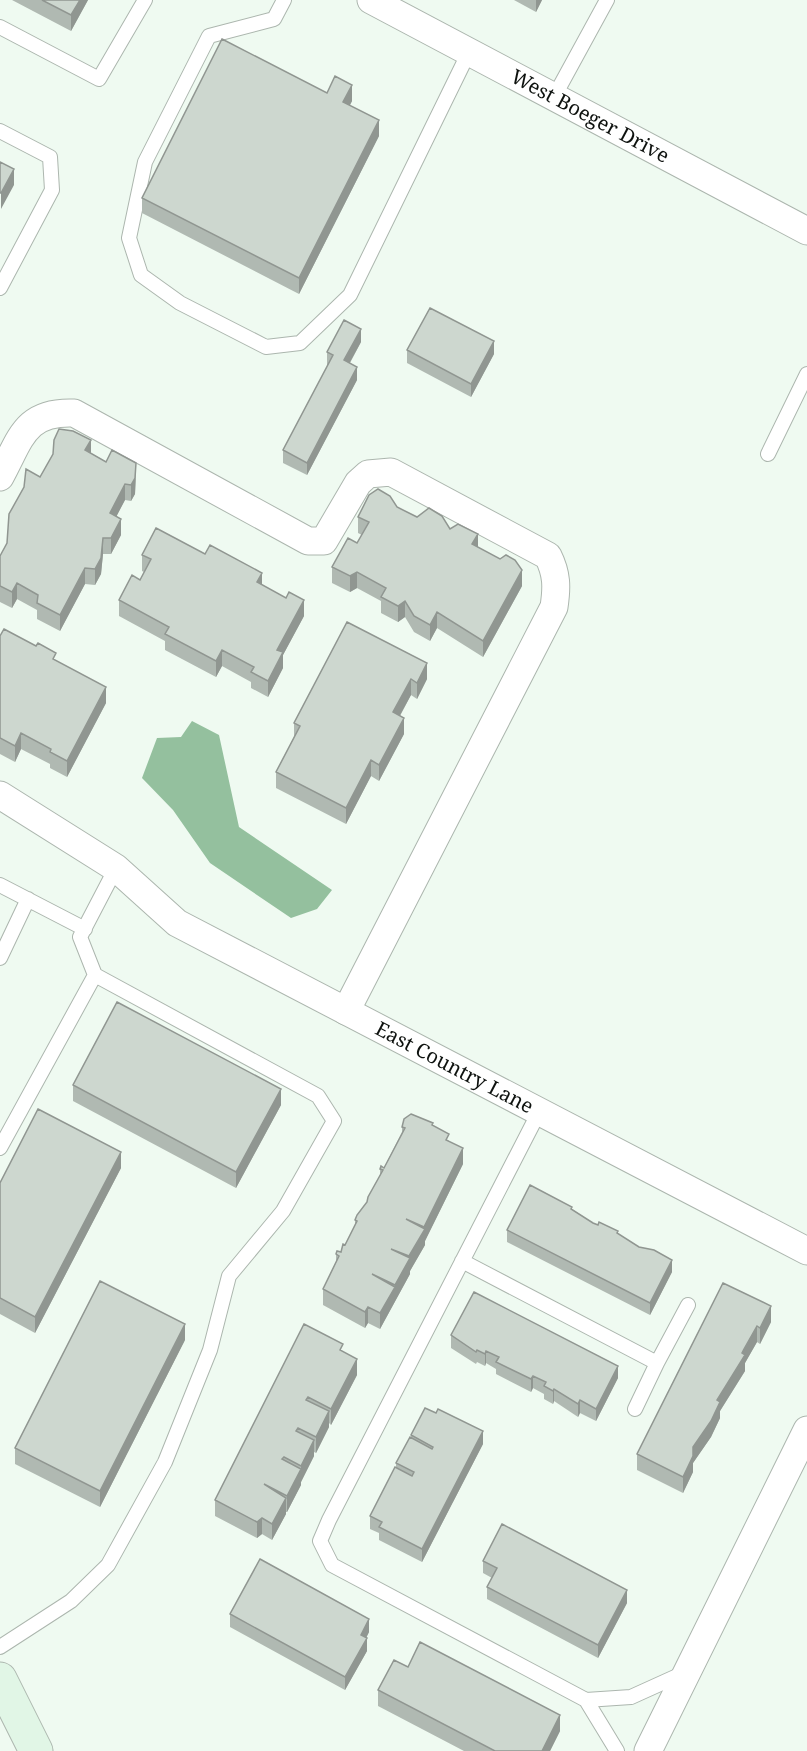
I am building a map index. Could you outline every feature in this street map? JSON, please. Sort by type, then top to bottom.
[{"type":"main road","points":[[0,1679],[36,1751]]},
{"type":"street","name":"West Boeger Drive","points":[[371,0],[807,231]]},
{"type":"street","points":[[0,477],[28,426],[39,417],[54,412],[74,413],[308,541],[324,541],[358,483],[368,474],[391,472],[548,556],[556,573],[557,588],[554,607],[346,1011]]},
{"type":"street","name":"East Country Lane","points":[[0,795],[116,868],[177,923],[807,1251]]},
{"type":"street","points":[[648,1751],[807,1430]]},
{"type":"lane","points":[[0,27],[99,80],[145,0]]},
{"type":"lane","points":[[284,0],[274,19],[209,36],[146,162],[129,238],[141,275],[180,303],[266,347],[300,343],[350,295],[469,52]]},
{"type":"lane","points":[[554,97],[607,0]]},
{"type":"lane","points":[[0,131],[50,158],[52,190],[0,288]]},
{"type":"lane","points":[[768,454],[807,374]]},
{"type":"lane","points":[[0,1647],[71,1601],[108,1565],[165,1462],[210,1350],[229,1276],[283,1211],[334,1121],[318,1096],[95,975],[80,938],[116,868]]},
{"type":"lane","points":[[0,885],[85,929]]},
{"type":"lane","points":[[0,958],[28,900]]},
{"type":"lane","points":[[0,1148],[95,975]]},
{"type":"lane","points":[[539,1112],[320,1541],[332,1565],[586,1701],[617,1751]]},
{"type":"lane","points":[[462,1261],[657,1363]]},
{"type":"lane","points":[[635,1409],[688,1305]]},
{"type":"lane","points":[[586,1701],[632,1697],[687,1672]]},
{"type":"shaded area","points":[[192,721],[219,735],[239,827],[332,890],[317,909],[291,918],[210,863],[173,810],[142,778],[157,738],[181,737]]},
{"type":"building","points":[[42,0],[80,0],[71,15]]},
{"type":"building","points":[[222,39],[327,93],[335,76],[352,85],[343,102],[379,120],[299,278],[142,198]]},
{"type":"building","points":[[0,162],[14,169],[1,193],[0,193]]},
{"type":"building","points":[[430,308],[494,341],[471,384],[407,350]]},
{"type":"building","points":[[344,320],[361,329],[344,360],[357,367],[307,463],[283,450],[333,355],[327,352]]},
{"type":"building","points":[[59,429],[73,431],[91,440],[85,450],[106,462],[112,450],[136,463],[135,478],[131,485],[125,484],[110,513],[121,519],[111,538],[103,538],[101,558],[95,569],[85,568],[60,615],[37,603],[38,595],[17,583],[12,592],[0,586],[0,556],[7,543],[9,514],[24,487],[26,469],[40,477],[53,454],[54,440]]},
{"type":"building","points":[[378,489],[390,496],[397,507],[417,517],[429,508],[442,516],[450,529],[458,524],[478,534],[472,544],[500,559],[506,555],[515,560],[522,570],[483,641],[437,612],[430,625],[414,616],[405,601],[398,606],[381,597],[386,588],[357,572],[350,576],[332,567],[348,538],[357,543],[369,522],[358,517],[369,495]]},
{"type":"building","points":[[156,528],[205,554],[210,545],[262,573],[257,582],[286,598],[289,592],[304,600],[277,650],[283,652],[268,681],[251,672],[254,667],[222,650],[216,661],[165,634],[169,627],[119,600],[132,575],[140,580],[151,559],[142,555]]},
{"type":"building","points":[[347,622],[427,663],[417,683],[411,679],[393,712],[404,718],[379,765],[371,760],[346,808],[276,772],[300,726],[294,723]]},
{"type":"building","points":[[4,629],[36,646],[38,643],[56,653],[53,659],[106,687],[67,761],[50,752],[51,749],[21,733],[15,746],[0,738],[0,636]]},
{"type":"building","points":[[117,1002],[281,1089],[236,1172],[73,1085]]},
{"type":"building","points":[[38,1109],[121,1152],[35,1317],[0,1298],[0,1183]]},
{"type":"building","points":[[411,1114],[433,1123],[432,1125],[449,1134],[446,1140],[463,1148],[424,1227],[406,1219],[425,1229],[409,1256],[391,1249],[410,1258],[395,1285],[372,1274],[395,1287],[380,1313],[368,1307],[365,1312],[323,1289],[339,1256],[336,1254],[337,1251],[341,1252],[343,1244],[345,1245],[357,1221],[355,1220],[357,1215],[367,1202],[383,1170],[380,1169],[381,1166],[384,1168],[405,1128],[402,1127],[404,1119]]},
{"type":"building","points":[[530,1185],[572,1207],[571,1209],[593,1223],[598,1225],[599,1222],[618,1231],[617,1233],[639,1247],[654,1250],[672,1260],[650,1303],[507,1230]]},
{"type":"building","points":[[100,1281],[185,1324],[100,1491],[15,1448]]},
{"type":"building","points":[[723,1283],[771,1306],[760,1328],[757,1326],[742,1353],[745,1355],[717,1400],[720,1402],[711,1421],[693,1447],[693,1456],[683,1477],[637,1454]]},
{"type":"building","points":[[474,1292],[618,1366],[596,1409],[580,1400],[578,1404],[554,1389],[553,1391],[544,1386],[546,1382],[533,1376],[531,1379],[496,1362],[499,1357],[486,1351],[485,1354],[477,1350],[476,1352],[451,1335]]},
{"type":"building","points":[[304,1324],[343,1344],[340,1350],[357,1359],[331,1409],[308,1397],[306,1400],[329,1411],[316,1437],[298,1428],[296,1431],[314,1440],[301,1466],[284,1457],[282,1459],[301,1469],[287,1496],[264,1484],[286,1498],[272,1524],[262,1518],[257,1522],[215,1500]]},
{"type":"building","points":[[425,1408],[436,1413],[438,1409],[483,1431],[422,1549],[379,1527],[382,1522],[370,1516],[395,1467],[412,1476],[414,1472],[396,1463],[410,1437],[432,1449],[433,1447],[411,1435]]},
{"type":"building","points":[[502,1524],[627,1590],[598,1645],[487,1587],[497,1568],[483,1561]]},
{"type":"building","points":[[260,1559],[369,1619],[361,1635],[367,1638],[345,1677],[230,1614]]},
{"type":"building","points":[[420,1642],[560,1715],[542,1751],[495,1751],[378,1690],[394,1660],[408,1667]]}]
